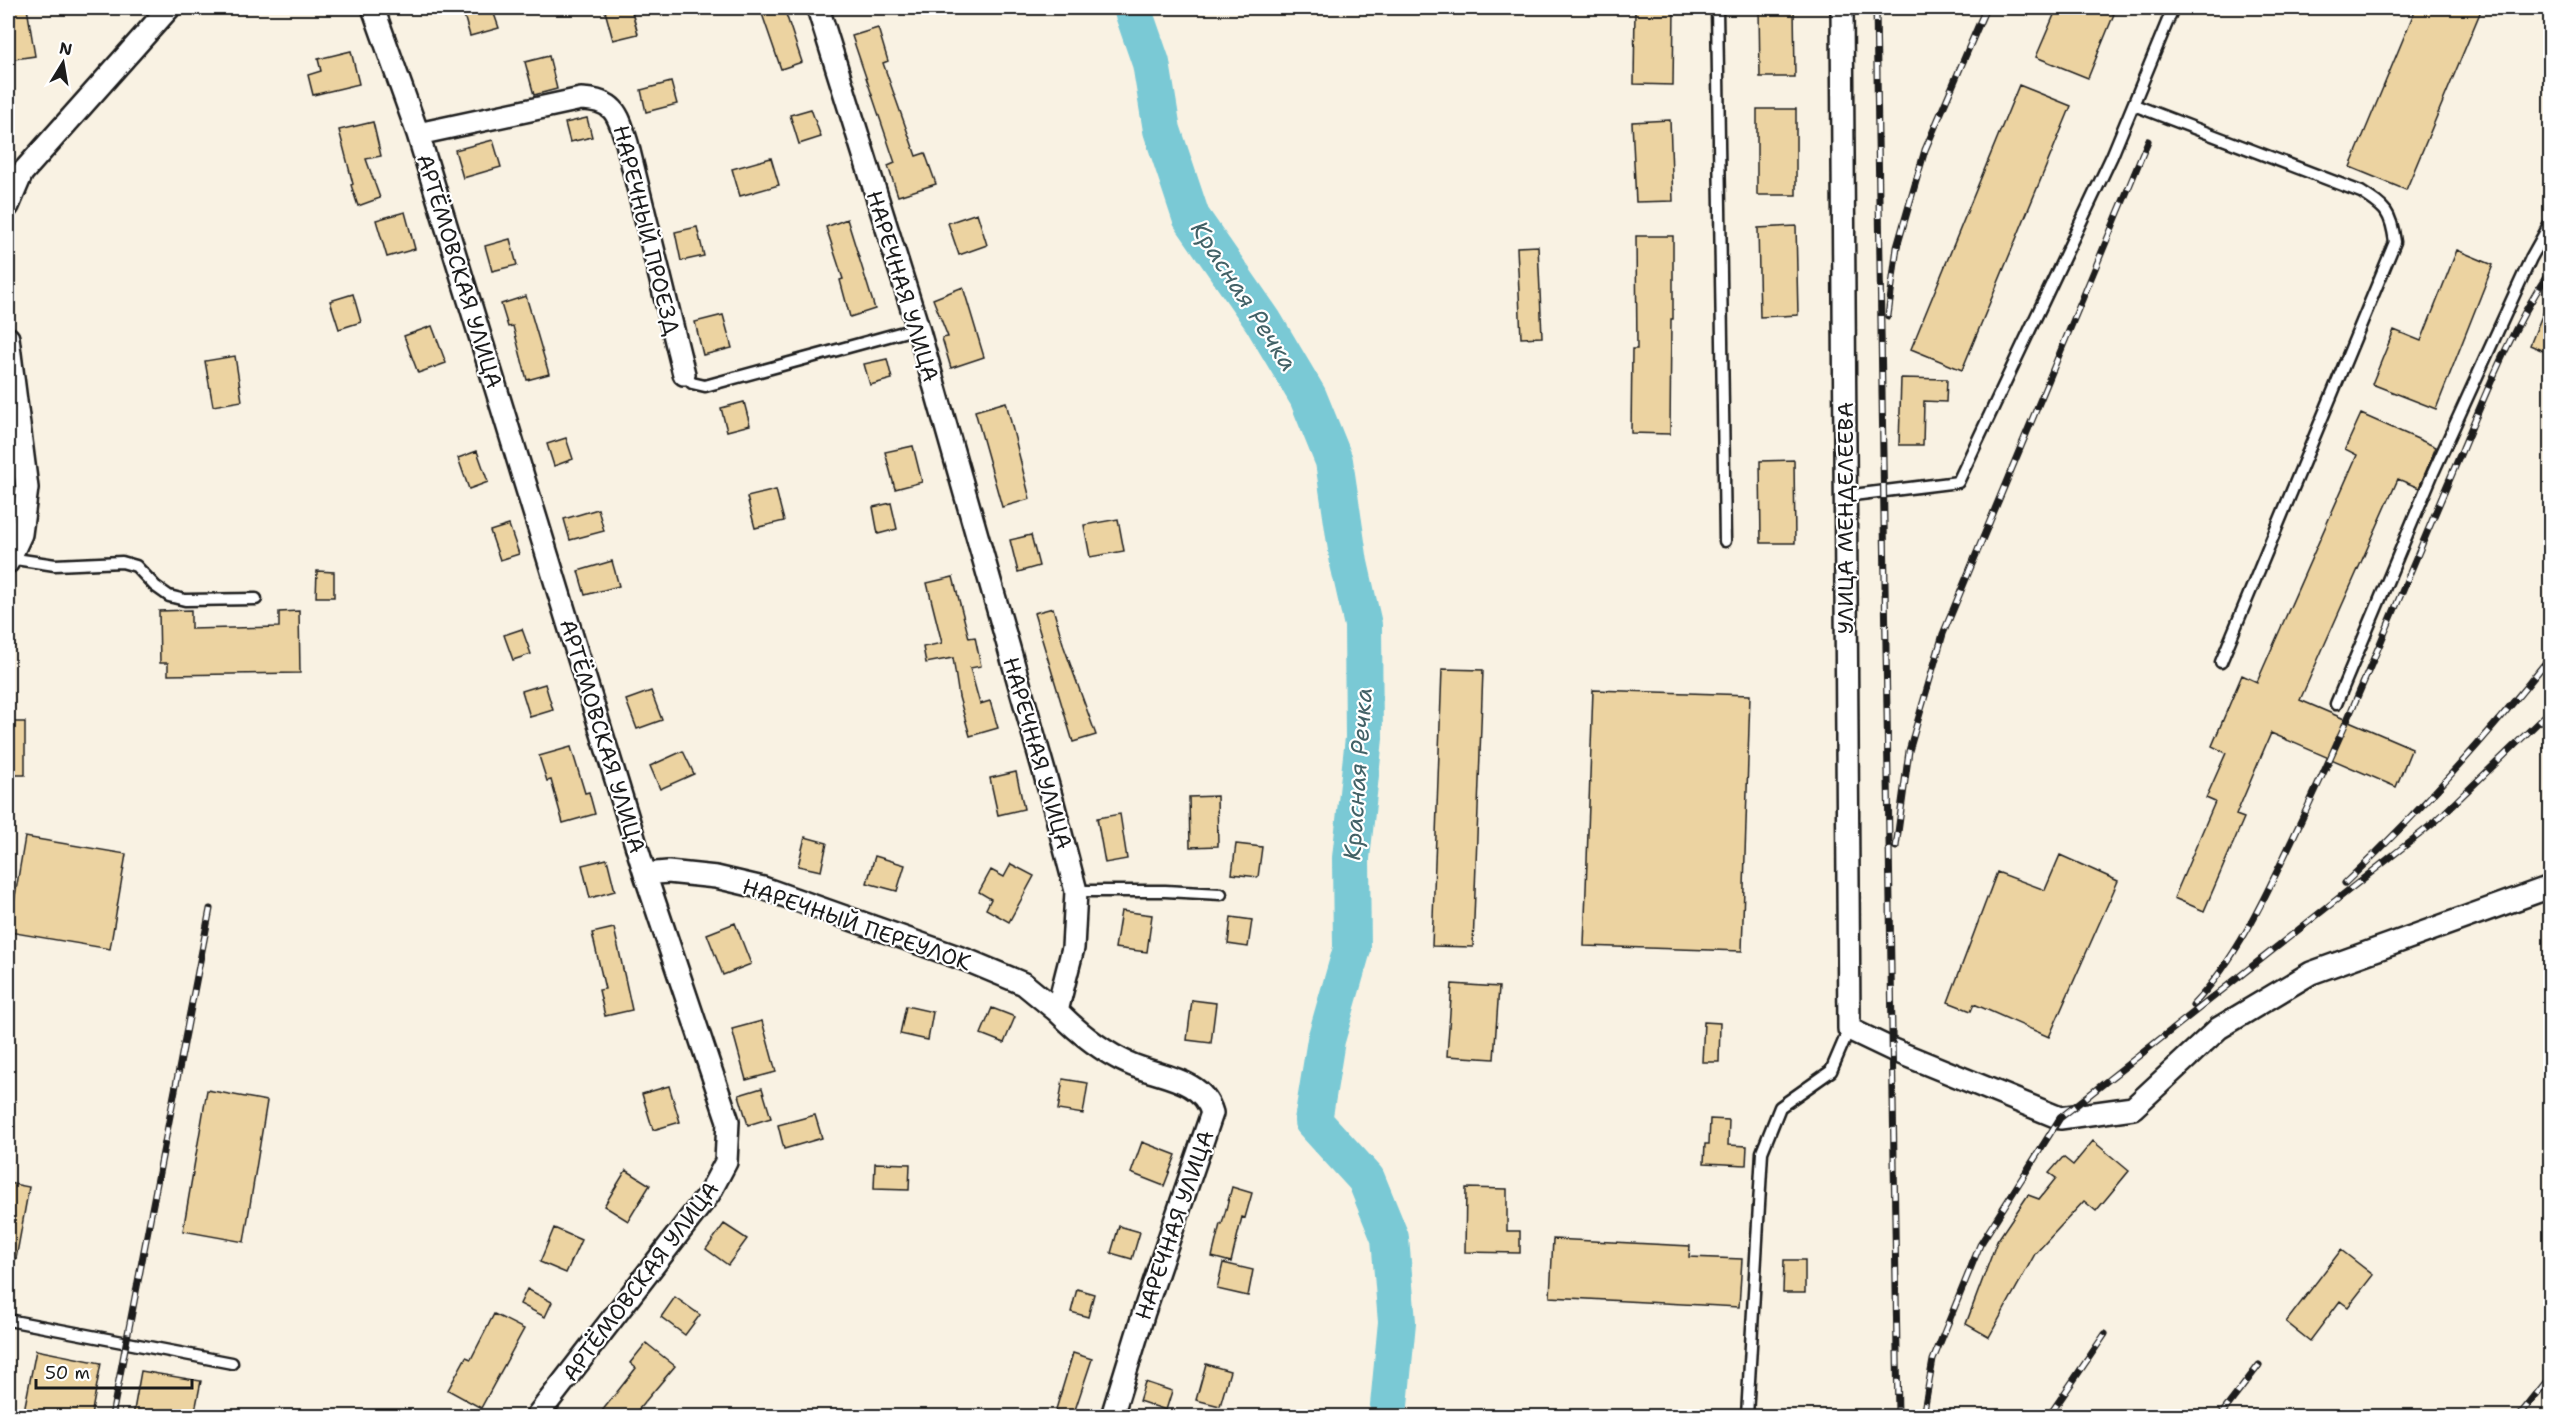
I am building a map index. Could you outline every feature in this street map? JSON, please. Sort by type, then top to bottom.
[{"type":"street","points":[[8,206],[22,173],[169,8]]},
{"type":"street","name":"АРТЁМОВСКАЯ УЛИЦА","points":[[373,8],[418,134],[645,874],[728,1121],[726,1162],[709,1194],[537,1416]]},
{"type":"street","name":"НАРЕЧНАЯ УЛИЦА","points":[[818,8],[918,328],[1076,891],[1073,948],[1057,1011],[1086,1039],[1128,1063],[1190,1084],[1209,1100],[1212,1113],[1144,1312],[1112,1416]]},
{"type":"street","name":"УЛИЦА МЕНДЕЛЕЕВА","points":[[1842,8],[1849,1029]]},
{"type":"street","name":"НАРЕЧНЫЙ ПРОЕЗД","points":[[418,134],[581,99],[598,99],[612,107],[619,118],[627,143],[684,374]]},
{"type":"street","points":[[8,338],[27,488],[21,534],[8,560]]},
{"type":"street","name":"НАРЕЧНЫЙ ПЕРЕУЛОК","points":[[645,874],[668,872],[716,877],[763,888],[969,961],[1024,984],[1057,1011]]},
{"type":"street","points":[[1849,1029],[1893,1050],[2060,1118],[2133,1107],[2219,1028],[2311,973],[2550,887]]},
{"type":"lane","points":[[1717,8],[1725,541]]},
{"type":"lane","points":[[1845,496],[1958,482],[2134,105],[2173,8]]},
{"type":"lane","points":[[2134,105],[2361,192],[2385,207],[2393,223],[2395,242],[2222,662]]},
{"type":"lane","points":[[2336,704],[2432,476],[2531,258],[2550,224]]},
{"type":"lane","points":[[684,374],[692,383],[705,386],[918,328]]},
{"type":"lane","points":[[8,560],[55,565],[122,562],[136,566],[155,586],[169,596],[185,600],[256,599]]},
{"type":"lane","points":[[1076,891],[1221,894]]},
{"type":"lane","points":[[1747,1416],[1762,1152],[1780,1107],[1831,1071],[1849,1029]]},
{"type":"lane","points":[[8,1320],[232,1363]]},
{"type":"building","points":[[8,8],[27,8],[35,56],[8,60]]},
{"type":"building","points":[[462,8],[492,8],[499,28],[470,36]]},
{"type":"building","points":[[631,8],[638,34],[613,40],[605,11]]},
{"type":"building","points":[[760,8],[784,8],[802,62],[781,69]]},
{"type":"building","points":[[1635,8],[1674,8],[1673,85],[1634,84]]},
{"type":"building","points":[[1759,8],[1794,8],[1795,77],[1760,77]]},
{"type":"building","points":[[2057,8],[2098,8],[2114,14],[2088,78],[2036,57]]},
{"type":"building","points":[[2416,8],[2482,8],[2406,190],[2350,167]]},
{"type":"building","points":[[878,28],[888,61],[883,63],[916,156],[925,153],[936,184],[898,196],[888,166],[895,163],[852,36]]},
{"type":"building","points":[[351,51],[359,84],[313,95],[308,75],[321,71],[318,59]]},
{"type":"building","points":[[549,56],[557,89],[534,95],[525,62]]},
{"type":"building","points":[[671,82],[677,104],[646,112],[641,90]]},
{"type":"building","points":[[2019,85],[2071,106],[1962,370],[1911,349]]},
{"type":"building","points":[[811,109],[821,137],[799,144],[790,115]]},
{"type":"building","points":[[1757,109],[1796,109],[1796,195],[1757,195]]},
{"type":"building","points":[[587,118],[592,137],[570,142],[565,123]]},
{"type":"building","points":[[1670,120],[1673,201],[1636,202],[1632,122]]},
{"type":"building","points":[[373,122],[381,156],[366,159],[380,198],[358,206],[339,130]]},
{"type":"building","points":[[493,140],[501,167],[463,178],[455,150]]},
{"type":"building","points":[[771,158],[779,185],[740,196],[732,169]]},
{"type":"building","points":[[405,212],[415,249],[387,257],[376,220]]},
{"type":"building","points":[[977,213],[987,245],[959,255],[948,223]]},
{"type":"building","points":[[847,219],[875,309],[850,317],[840,280],[843,279],[826,227]]},
{"type":"building","points":[[1796,226],[1798,315],[1760,317],[1758,228]]},
{"type":"building","points":[[697,227],[704,256],[681,261],[675,232]]},
{"type":"building","points":[[1636,236],[1673,236],[1670,434],[1631,433],[1632,349],[1637,349]]},
{"type":"building","points":[[510,239],[517,265],[492,271],[485,246]]},
{"type":"building","points":[[1538,246],[1542,337],[1521,338],[1517,247]]},
{"type":"building","points":[[2457,250],[2493,265],[2436,409],[2372,384],[2394,330],[2421,341]]},
{"type":"building","points":[[963,287],[984,357],[951,368],[942,338],[948,337],[933,299]]},
{"type":"building","points":[[353,294],[361,322],[339,329],[330,301]]},
{"type":"building","points":[[526,296],[549,374],[527,380],[513,326],[508,327],[501,304]]},
{"type":"building","points":[[2550,296],[2550,354],[2530,345]]},
{"type":"building","points":[[723,315],[732,348],[703,355],[695,322]]},
{"type":"building","points":[[432,326],[446,363],[418,373],[404,336]]},
{"type":"building","points":[[235,356],[242,401],[213,406],[205,361]]},
{"type":"building","points":[[887,359],[892,379],[870,385],[864,364]]},
{"type":"building","points":[[1901,378],[1947,379],[1946,402],[1924,401],[1923,445],[1899,445]]},
{"type":"building","points":[[744,402],[750,425],[727,431],[721,408]]},
{"type":"building","points":[[1006,402],[1030,499],[1002,507],[975,411]]},
{"type":"building","points":[[2361,414],[2436,447],[2419,488],[2398,479],[2300,700],[2412,748],[2396,787],[2271,733],[2236,815],[2244,818],[2204,911],[2174,898],[2215,802],[2206,798],[2226,753],[2212,746],[2242,675],[2257,682],[2357,455],[2345,449]]},
{"type":"building","points":[[566,438],[573,459],[554,466],[547,444]]},
{"type":"building","points":[[913,446],[922,482],[895,489],[885,452]]},
{"type":"building","points":[[477,451],[488,482],[469,489],[458,458]]},
{"type":"building","points":[[1794,460],[1795,543],[1761,543],[1760,461]]},
{"type":"building","points":[[776,490],[784,521],[755,528],[747,497]]},
{"type":"building","points":[[891,503],[897,529],[878,534],[873,507]]},
{"type":"building","points":[[598,509],[604,531],[570,540],[564,519]]},
{"type":"building","points":[[1118,519],[1124,551],[1090,557],[1084,525]]},
{"type":"building","points":[[509,525],[519,554],[500,560],[490,531]]},
{"type":"building","points":[[1031,535],[1039,566],[1018,572],[1010,540]]},
{"type":"building","points":[[612,561],[619,586],[585,595],[578,571]]},
{"type":"building","points":[[317,571],[334,572],[334,597],[316,597]]},
{"type":"building","points":[[953,577],[969,638],[975,637],[981,666],[970,668],[980,704],[990,701],[998,728],[970,736],[959,697],[953,658],[926,663],[923,647],[942,643],[927,583]]},
{"type":"building","points":[[1053,608],[1064,647],[1096,735],[1073,742],[1034,613]]},
{"type":"building","points":[[191,610],[191,629],[279,627],[279,612],[299,611],[300,673],[168,675],[168,663],[160,663],[159,611]]},
{"type":"building","points":[[522,629],[531,654],[513,660],[504,635]]},
{"type":"building","points":[[1442,669],[1483,670],[1473,947],[1432,946]]},
{"type":"building","points":[[545,684],[553,710],[530,717],[522,691]]},
{"type":"building","points":[[1593,690],[1750,695],[1742,951],[1584,946]]},
{"type":"building","points":[[651,691],[662,720],[637,729],[626,700]]},
{"type":"building","points":[[8,722],[25,722],[25,775],[8,775]]},
{"type":"building","points":[[571,747],[585,793],[589,792],[595,814],[563,823],[551,780],[547,781],[539,756]]},
{"type":"building","points":[[683,751],[694,774],[660,789],[650,766]]},
{"type":"building","points":[[1016,772],[1024,809],[998,815],[990,778]]},
{"type":"building","points":[[1217,796],[1218,846],[1190,847],[1189,797]]},
{"type":"building","points":[[1120,814],[1127,859],[1105,863],[1097,818]]},
{"type":"building","points":[[25,837],[126,854],[110,949],[9,932]]},
{"type":"building","points":[[805,837],[827,843],[821,871],[798,866]]},
{"type":"building","points":[[1236,844],[1262,847],[1258,877],[1232,874]]},
{"type":"building","points":[[2060,855],[2118,881],[2049,1037],[1974,1004],[1971,1011],[1948,1002],[1997,872],[2045,890]]},
{"type":"building","points":[[875,856],[905,865],[897,891],[867,883]]},
{"type":"building","points":[[607,859],[615,891],[590,898],[582,865]]},
{"type":"building","points":[[1011,864],[1034,876],[1009,922],[986,909],[991,899],[979,892],[991,870],[1004,877]]},
{"type":"building","points":[[1121,911],[1152,915],[1147,952],[1115,948]]},
{"type":"building","points":[[1231,917],[1252,920],[1248,947],[1228,944]]},
{"type":"building","points":[[735,923],[751,964],[723,975],[707,934]]},
{"type":"building","points":[[614,928],[632,1010],[605,1016],[599,990],[605,989],[592,933]]},
{"type":"building","points":[[1452,984],[1499,987],[1494,1059],[1447,1056]]},
{"type":"building","points":[[1192,1000],[1216,1003],[1211,1043],[1187,1040]]},
{"type":"building","points":[[906,1006],[933,1012],[928,1040],[900,1034]]},
{"type":"building","points":[[992,1008],[1015,1017],[1004,1043],[981,1034]]},
{"type":"building","points":[[762,1021],[776,1072],[746,1080],[732,1029]]},
{"type":"building","points":[[1704,1022],[1720,1023],[1719,1062],[1702,1062]]},
{"type":"building","points":[[1063,1079],[1088,1083],[1083,1114],[1058,1110]]},
{"type":"building","points":[[669,1086],[680,1122],[653,1130],[642,1094]]},
{"type":"building","points":[[762,1088],[771,1118],[748,1125],[739,1095]]},
{"type":"building","points":[[207,1090],[267,1101],[244,1242],[183,1231]]},
{"type":"building","points":[[815,1115],[822,1138],[784,1149],[778,1125]]},
{"type":"building","points":[[1710,1119],[1729,1120],[1728,1145],[1747,1146],[1746,1165],[1704,1163],[1705,1144],[1709,1144]]},
{"type":"building","points":[[2093,1141],[2129,1171],[2096,1211],[2084,1201],[2035,1254],[1989,1337],[1966,1324],[1997,1241],[2028,1195],[2039,1199],[2056,1178],[2049,1173],[2063,1157],[2073,1165]]},
{"type":"building","points":[[1142,1142],[1176,1155],[1164,1186],[1131,1173]]},
{"type":"building","points":[[875,1163],[910,1164],[909,1190],[874,1189]]},
{"type":"building","points":[[626,1170],[650,1185],[628,1221],[604,1206]]},
{"type":"building","points":[[8,1183],[29,1187],[16,1259],[8,1258]]},
{"type":"building","points":[[1232,1187],[1252,1193],[1245,1218],[1242,1217],[1231,1262],[1212,1257]]},
{"type":"building","points":[[1466,1188],[1507,1189],[1507,1231],[1520,1231],[1520,1253],[1465,1252]]},
{"type":"building","points":[[724,1224],[747,1239],[728,1265],[706,1249]]},
{"type":"building","points":[[1119,1226],[1140,1232],[1132,1259],[1111,1253]]},
{"type":"building","points":[[554,1228],[581,1240],[566,1273],[540,1262]]},
{"type":"building","points":[[1553,1239],[1690,1246],[1689,1257],[1742,1259],[1739,1307],[1550,1297]]},
{"type":"building","points":[[2341,1250],[2373,1275],[2348,1307],[2340,1301],[2310,1341],[2286,1322]]},
{"type":"building","points":[[1784,1260],[1805,1260],[1805,1293],[1783,1293]]},
{"type":"building","points":[[1223,1263],[1253,1270],[1248,1296],[1217,1289]]},
{"type":"building","points":[[527,1289],[552,1302],[545,1317],[520,1304]]},
{"type":"building","points":[[1077,1289],[1094,1294],[1088,1317],[1071,1312]]},
{"type":"building","points":[[675,1297],[700,1315],[685,1335],[661,1317]]},
{"type":"building","points":[[494,1314],[524,1329],[481,1408],[448,1390],[466,1357],[471,1359]]},
{"type":"building","points":[[646,1343],[675,1366],[633,1416],[598,1416],[636,1368],[630,1363]]},
{"type":"building","points":[[36,1350],[101,1363],[91,1416],[23,1416]]},
{"type":"building","points":[[1073,1353],[1092,1359],[1073,1416],[1054,1416]]},
{"type":"building","points":[[1206,1364],[1230,1371],[1220,1406],[1196,1400]]},
{"type":"building","points":[[141,1371],[201,1381],[194,1416],[133,1416]]},
{"type":"building","points":[[1145,1382],[1172,1391],[1166,1410],[1139,1401]]},
{"type":"waterway","name":"Красная Речка","points":[[1132,8],[1151,63],[1162,130],[1191,217],[1263,321],[1308,397],[1334,461],[1349,563],[1363,625],[1364,738],[1351,858],[1352,949],[1326,1040],[1313,1121],[1366,1179],[1390,1238],[1397,1322],[1388,1416]]},
{"type":"railway","points":[[1876,8],[1898,1416]]},
{"type":"railway","points":[[1888,316],[1897,247],[1925,150],[1986,8]]},
{"type":"railway","points":[[1896,847],[1909,751],[1943,634],[2148,141]]},
{"type":"railway","points":[[2193,1005],[2210,985],[2240,941],[2278,871],[2359,693],[2496,370],[2521,319],[2550,271]]},
{"type":"railway","points":[[2345,883],[2452,774],[2550,657]]},
{"type":"railway","points":[[1923,1416],[1933,1360],[1980,1245],[2060,1118],[2435,822],[2550,711]]},
{"type":"railway","points":[[112,1416],[210,909]]},
{"type":"railway","points":[[2049,1416],[2105,1334]]},
{"type":"railway","points":[[2220,1416],[2259,1365]]},
{"type":"railway","points":[[2519,1416],[2550,1377]]}]
